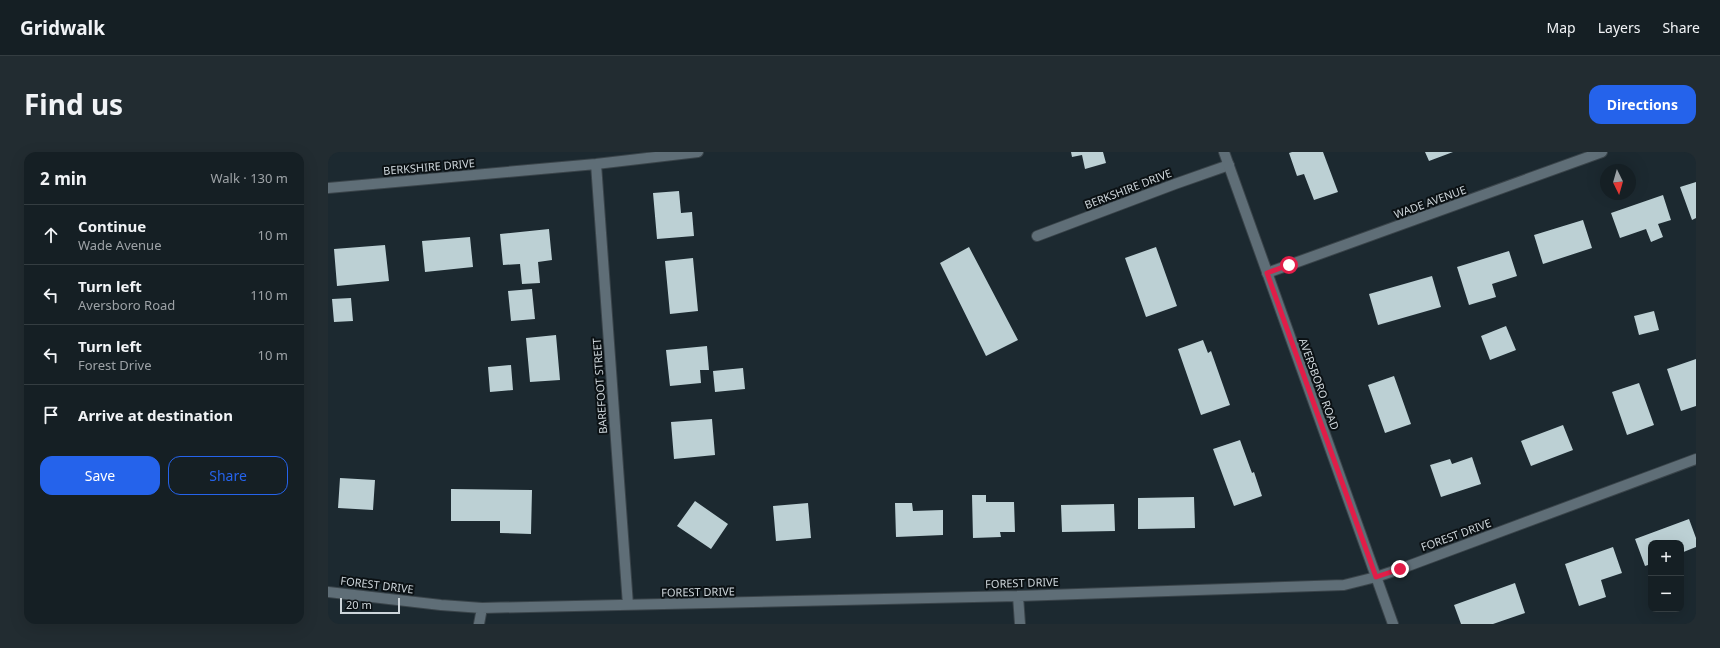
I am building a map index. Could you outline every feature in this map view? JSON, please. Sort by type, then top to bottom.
[{"type":"street","name":"BERKSHIRE DRIVE","points":[[328,188],[596,164],[698,152]]},
{"type":"street","name":"AVERSBORO ROAD","points":[[1224,152],[1393,624]]},
{"type":"street","name":"WADE AVENUE","points":[[1267,273],[1602,152]]},
{"type":"street","name":"BAREFOOT STREET","points":[[596,164],[628,605]]},
{"type":"street","name":"BERKSHIRE DRIVE","points":[[1037,236],[1175,184],[1228,166]]},
{"type":"street","name":"FOREST DRIVE","points":[[328,592],[482,608],[1018,596],[1344,585],[1376,577],[1696,459]]},
{"type":"street","points":[[1018,596],[1020,624]]},
{"type":"street","points":[[479,624],[482,608]]},
{"type":"building","points":[[1071,152],[1103,152],[1106,163],[1085,169],[1082,155],[1072,157]]},
{"type":"building","points":[[1323,152],[1338,192],[1314,200],[1304,174],[1297,176],[1289,153]]},
{"type":"building","points":[[1425,152],[1453,152],[1429,161]]},
{"type":"building","points":[[1696,182],[1696,218],[1692,220],[1680,187]]},
{"type":"building","points":[[679,191],[681,213],[692,212],[694,236],[657,239],[653,193]]},
{"type":"building","points":[[1663,195],[1671,220],[1658,224],[1663,237],[1651,242],[1646,229],[1620,238],[1611,213]]},
{"type":"building","points":[[1583,220],[1592,248],[1543,264],[1534,235]]},
{"type":"building","points":[[549,229],[552,260],[538,262],[540,283],[522,284],[520,264],[503,265],[500,234]]},
{"type":"building","points":[[470,237],[473,267],[425,272],[422,241]]},
{"type":"building","points":[[385,245],[389,281],[337,286],[334,249]]},
{"type":"building","points":[[969,247],[1018,340],[986,356],[940,263]]},
{"type":"building","points":[[1156,247],[1177,306],[1146,317],[1125,258]]},
{"type":"building","points":[[1509,251],[1517,276],[1492,284],[1496,297],[1469,305],[1457,267]]},
{"type":"building","points":[[693,258],[698,311],[670,314],[665,261]]},
{"type":"building","points":[[1432,276],[1441,307],[1378,325],[1369,294]]},
{"type":"building","points":[[532,289],[535,319],[511,321],[508,291]]},
{"type":"building","points":[[351,298],[353,321],[334,322],[332,299]]},
{"type":"building","points":[[1654,311],[1659,330],[1639,335],[1634,316]]},
{"type":"building","points":[[1506,326],[1516,350],[1490,360],[1481,336]]},
{"type":"building","points":[[556,335],[560,380],[530,382],[526,338]]},
{"type":"building","points":[[1203,340],[1208,353],[1211,351],[1230,405],[1201,415],[1178,349]]},
{"type":"building","points":[[707,346],[709,370],[700,370],[701,383],[670,386],[666,350]]},
{"type":"building","points":[[1696,359],[1696,406],[1681,411],[1667,369]]},
{"type":"building","points":[[511,365],[513,390],[490,392],[488,367]]},
{"type":"building","points":[[743,368],[745,389],[715,392],[713,371]]},
{"type":"building","points":[[1394,376],[1411,424],[1385,433],[1368,385]]},
{"type":"building","points":[[1639,383],[1654,425],[1627,435],[1612,392]]},
{"type":"building","points":[[712,419],[715,455],[674,459],[671,422]]},
{"type":"building","points":[[1563,425],[1573,450],[1531,466],[1521,441]]},
{"type":"building","points":[[1240,440],[1252,473],[1254,472],[1262,496],[1234,506],[1213,449]]},
{"type":"building","points":[[1472,457],[1481,484],[1441,497],[1430,465],[1450,459],[1452,464]]},
{"type":"building","points":[[340,478],[375,480],[373,510],[338,508]]},
{"type":"building","points":[[451,489],[532,490],[531,534],[500,533],[500,521],[451,521]]},
{"type":"building","points":[[972,495],[986,495],[986,502],[1014,502],[1015,532],[1000,532],[1001,537],[973,538]]},
{"type":"building","points":[[1194,497],[1195,528],[1138,529],[1138,498]]},
{"type":"building","points":[[695,501],[728,524],[711,549],[677,526]]},
{"type":"building","points":[[808,503],[811,538],[776,541],[773,506]]},
{"type":"building","points":[[895,503],[912,503],[913,511],[943,510],[943,535],[896,537]]},
{"type":"building","points":[[1114,504],[1115,531],[1062,532],[1061,505]]},
{"type":"building","points":[[1689,519],[1696,538],[1696,547],[1684,552],[1684,540],[1648,540],[1648,565],[1645,566],[1635,539]]},
{"type":"building","points":[[1613,547],[1622,573],[1601,580],[1606,597],[1579,606],[1565,564]]},
{"type":"building","points":[[1515,583],[1525,613],[1493,624],[1461,624],[1454,605]]},
{"type":"route","points":[[1289,265],[1267,273],[1376,577],[1400,569]]}]
